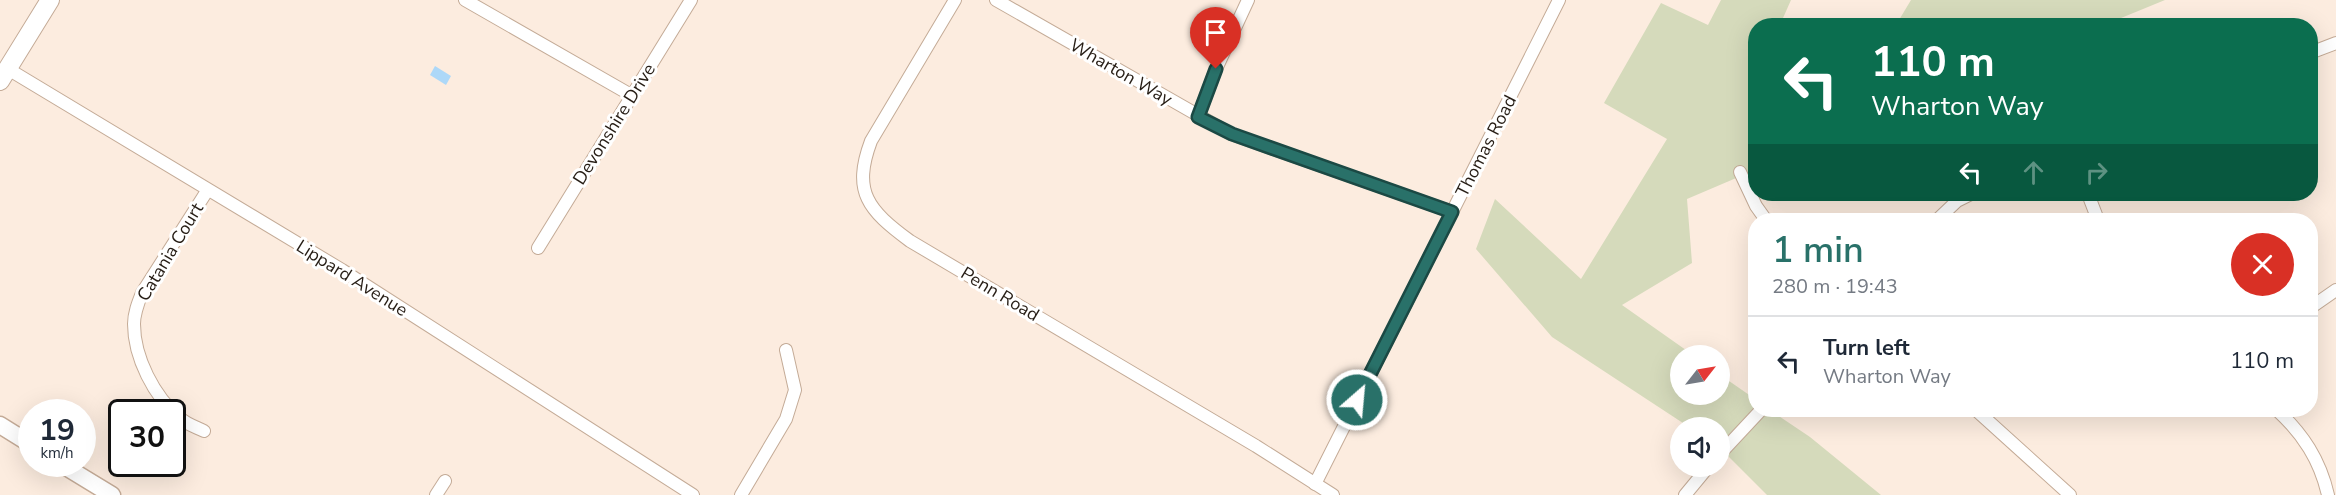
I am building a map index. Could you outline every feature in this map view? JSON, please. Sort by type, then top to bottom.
[{"type":"main road","points":[[4,75],[50,0]]},
{"type":"street","points":[[465,0],[631,95]]},
{"type":"street","name":"Devonshire Drive","points":[[538,248],[691,0]]},
{"type":"street","name":"Penn Road","points":[[955,0],[871,141],[863,161],[864,192],[886,224],[910,241],[1246,440],[1333,495]]},
{"type":"street","name":"Wharton Way","points":[[996,0],[1198,117],[1232,134],[1452,212]]},
{"type":"street","points":[[1198,117],[1216,69],[1248,0]]},
{"type":"street","name":"Thomas Road","points":[[1315,484],[1559,0]]},
{"type":"street","points":[[2318,50],[2336,43]]},
{"type":"street","name":"Lippard Avenue","points":[[4,75],[207,190],[342,270],[693,495]]},
{"type":"street","points":[[1740,172],[1748,189]]},
{"type":"street","name":"Catania Court","points":[[204,431],[181,420],[155,388],[143,365],[136,342],[134,323],[142,293],[207,190]]},
{"type":"street","points":[[1944,213],[1957,201]]},
{"type":"street","points":[[2318,302],[2336,290]]},
{"type":"street","points":[[741,495],[786,419],[795,390],[786,350]]},
{"type":"street","points":[[1730,443],[1754,417]]},
{"type":"street","points":[[1984,417],[2070,495]]},
{"type":"street","points":[[2284,417],[2316,456],[2328,495]]},
{"type":"street","points":[[0,425],[18,436]]},
{"type":"street","points":[[76,477],[91,490],[112,495]]},
{"type":"street","points":[[1685,495],[1700,477]]},
{"type":"street","points":[[436,495],[445,481]]},
{"type":"green space","points":[[1721,0],[1791,0],[1783,18],[1748,18],[1748,173],[1687,199],[1692,263],[1622,305],[1679,345],[1670,345],[1670,405],[1730,405],[1730,382],[1748,394],[1748,417],[1780,417],[1810,437],[1881,495],[1767,495],[1730,458],[1730,417],[1674,417],[1552,337],[1476,249],[1495,199],[1581,279],[1667,139],[1604,103],[1661,3],[1708,25]]},
{"type":"green space","points":[[1911,0],[2165,0],[2121,18],[1900,18]]},
{"type":"water","points":[[435,66],[451,76],[446,85],[430,75]]},
{"type":"route","points":[[1216,69],[1198,117],[1232,134],[1452,212],[1357,400]]}]
